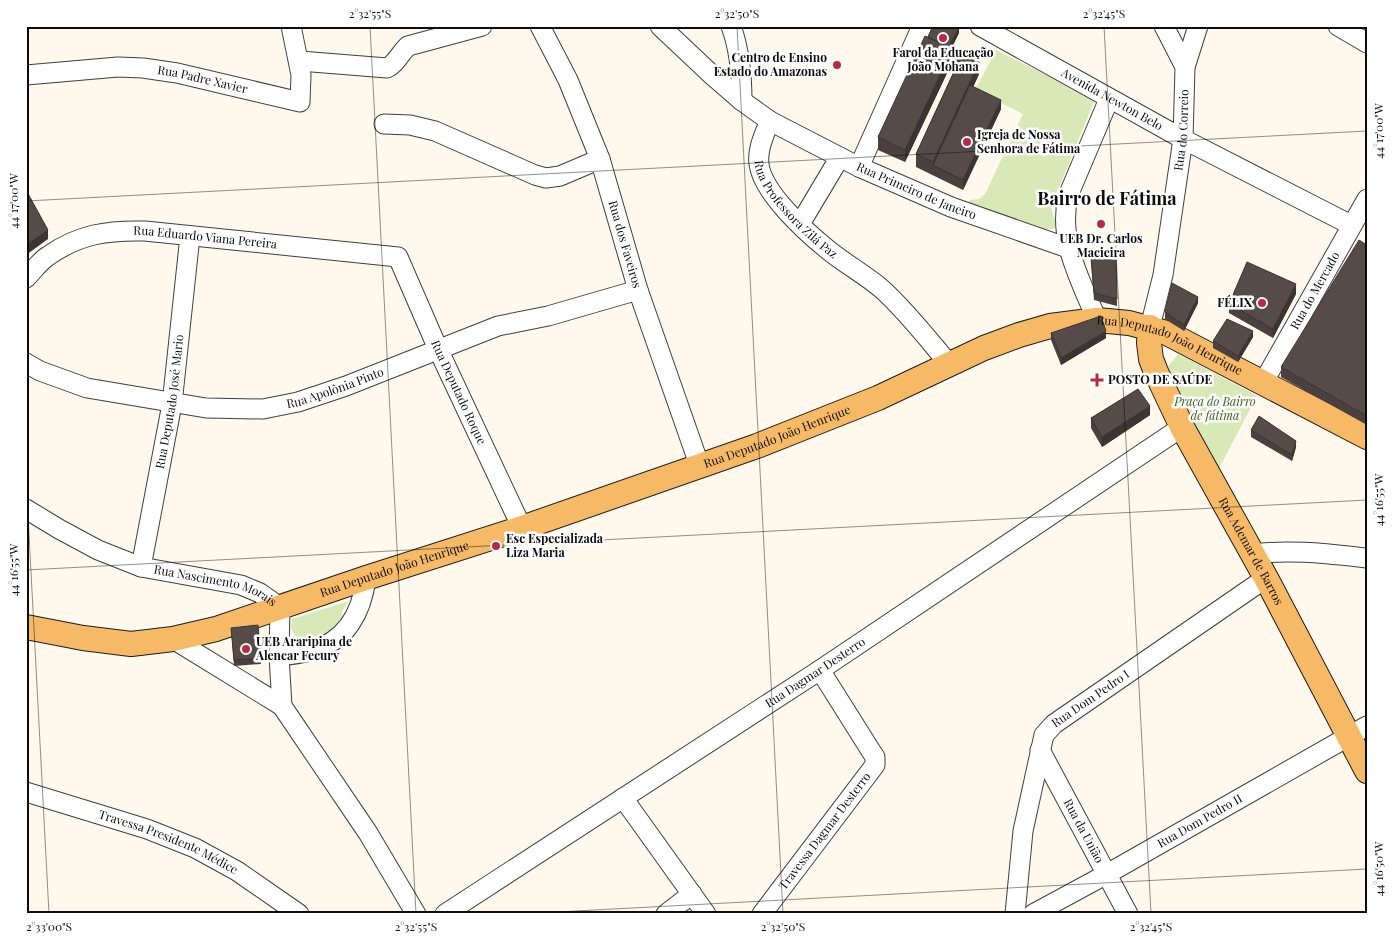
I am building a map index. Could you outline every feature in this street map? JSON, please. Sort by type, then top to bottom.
[{"type":"main road","name":"Rua Deputado João Henrique","points":[[26,628],[131,644],[173,639],[216,629],[280,606],[522,528],[757,446],[878,398],[984,348],[1050,326],[1097,320],[1129,322],[1150,327],[1186,341],[1367,436]]},
{"type":"main road","name":"Rua Ademar de Barros","points":[[1150,327],[1151,359],[1182,427],[1266,578],[1358,731],[1367,771]]},
{"type":"street","name":"Rua Padre Xavier","points":[[26,75],[118,67],[143,68],[177,73],[300,102],[302,90],[300,61],[291,26]]},
{"type":"street","points":[[300,61],[386,68],[391,66],[408,46],[482,26]]},
{"type":"street","name":"Rua dos Faveiros","points":[[540,26],[568,80],[600,158],[638,290],[700,466]]},
{"type":"street","points":[[660,26],[742,101],[770,121]]},
{"type":"street","points":[[731,26],[739,51],[742,74],[742,101]]},
{"type":"street","points":[[859,166],[922,26]]},
{"type":"street","name":"Avenida Newton Belo","points":[[980,26],[1182,139],[1351,237]]},
{"type":"street","name":"Rua do Correio","points":[[1150,327],[1163,275],[1182,139],[1185,67],[1164,26]]},
{"type":"street","points":[[1185,67],[1198,26]]},
{"type":"street","points":[[1338,26],[1367,43]]},
{"type":"street","points":[[1097,320],[1068,248],[1064,222],[1068,196],[1109,99]]},
{"type":"street","name":"Rua Primeiro de Janeiro","points":[[770,121],[840,157],[951,207],[1068,248]]},
{"type":"street","name":"Rua Professora Zilá Paz","points":[[770,121],[763,136],[758,163],[762,175],[777,199],[827,249],[882,290],[908,316],[949,364]]},
{"type":"street","points":[[384,124],[410,125],[435,131],[535,175],[546,178],[560,176],[600,158]]},
{"type":"street","points":[[800,224],[840,157]]},
{"type":"street","name":"Rua do Mercado","points":[[1263,383],[1351,237],[1367,199]]},
{"type":"street","name":"Rua Eduardo Viana Pereira","points":[[26,278],[47,256],[81,237],[115,230],[145,231],[398,257]]},
{"type":"street","name":"Rua Deputado José Mario","points":[[141,567],[172,404],[190,236]]},
{"type":"street","name":"Rua Deputado Roque","points":[[398,257],[438,349],[522,528]]},
{"type":"street","name":"Rua Apolônia Pinto","points":[[26,363],[40,371],[87,388],[172,404],[236,410],[263,409],[298,402],[346,386],[498,326],[548,316],[638,290]]},
{"type":"street","name":"Rua Dagmar Desterro","points":[[445,914],[820,670],[1182,427]]},
{"type":"street","name":"Rua Nascimento Morais","points":[[26,509],[98,550],[141,567],[241,585],[260,593],[280,606],[279,656],[282,706]]},
{"type":"street","points":[[1253,554],[1294,551],[1367,558]]},
{"type":"street","points":[[279,656],[311,651],[332,641],[345,630],[357,614],[364,596],[366,578]]},
{"type":"street","name":"Rua Dom Pedro I","points":[[1015,914],[1023,831],[1044,735],[1054,724],[1266,578]]},
{"type":"street","points":[[173,639],[282,706],[368,833],[416,914]]},
{"type":"street","name":"Travessa Dagmar Desterro","points":[[762,914],[874,765],[875,757],[820,670]]},
{"type":"street","name":"Rua Dom Pedro II","points":[[1032,914],[1107,874],[1358,731]]},
{"type":"street","name":"Rua da União","points":[[1040,750],[1128,914]]},
{"type":"street","name":"Travessa Presidente Médice","points":[[26,792],[147,829],[195,848],[237,872],[299,914]]},
{"type":"street","points":[[623,798],[706,914]]},
{"type":"street","points":[[666,914],[692,894]]},
{"type":"green space","points":[[996,50],[1095,99],[1051,207],[1056,224],[1054,229],[1044,229],[968,205],[970,200],[979,199],[985,194],[1023,114],[975,90]]},
{"type":"green space","name":"Praça do Bairro de fátima","points":[[1178,354],[1257,396],[1216,474],[1163,373]]},
{"type":"green space","points":[[349,601],[342,611],[341,625],[320,637],[297,640],[291,628],[292,619]]},
{"type":"building","name":"Farol da Educação João Mohana","points":[[933,26],[959,27],[949,47],[928,37]]},
{"type":"building","points":[[925,36],[979,62],[933,162],[916,154],[959,61],[949,56],[905,150],[878,137]]},
{"type":"building","name":"Igreja de Nossa Senhora de Fátima","points":[[970,85],[1001,100],[963,180],[933,165]]},
{"type":"building","points":[[26,190],[48,230],[26,245]]},
{"type":"building","points":[[1359,240],[1367,245],[1367,416],[1281,367]]},
{"type":"building","points":[[1091,258],[1116,260],[1117,299],[1094,293]]},
{"type":"building","name":"FÉLIX","points":[[1247,262],[1296,284],[1273,329],[1229,304]]},
{"type":"building","points":[[1172,283],[1198,297],[1184,325],[1165,312]]},
{"type":"building","points":[[1101,316],[1106,331],[1061,358],[1051,333]]},
{"type":"building","points":[[1227,319],[1253,331],[1238,356],[1213,341]]},
{"type":"building","points":[[1138,389],[1150,406],[1102,437],[1091,418]]},
{"type":"building","points":[[1259,416],[1296,441],[1292,455],[1251,430]]},
{"type":"building","name":"UEB Araripina de Alencar Fecury","points":[[258,625],[261,658],[234,660],[231,628]]},
{"type":"place","name":"Farol da Educação João Mohana","points":[[943,38]]},
{"type":"place","name":"Centro de Ensino Estado do Amazonas","points":[[837,65]]},
{"type":"place","name":"Igreja de Nossa Senhora de Fátima","points":[[967,142]]},
{"type":"place","name":"UEB Dr. Carlos Macieira","points":[[1101,224]]},
{"type":"place","name":"FÉLIX","points":[[1262,303]]},
{"type":"place","name":"POSTO DE SAÚDE","points":[[1097,380]]},
{"type":"place","name":"Esc Especializada Liza Maria","points":[[496,546]]},
{"type":"place","name":"UEB Araripina de Alencar Fecury","points":[[246,649]]},
{"type":"district","name":"Bairro de Fátima","points":[[1107,199]]}]
